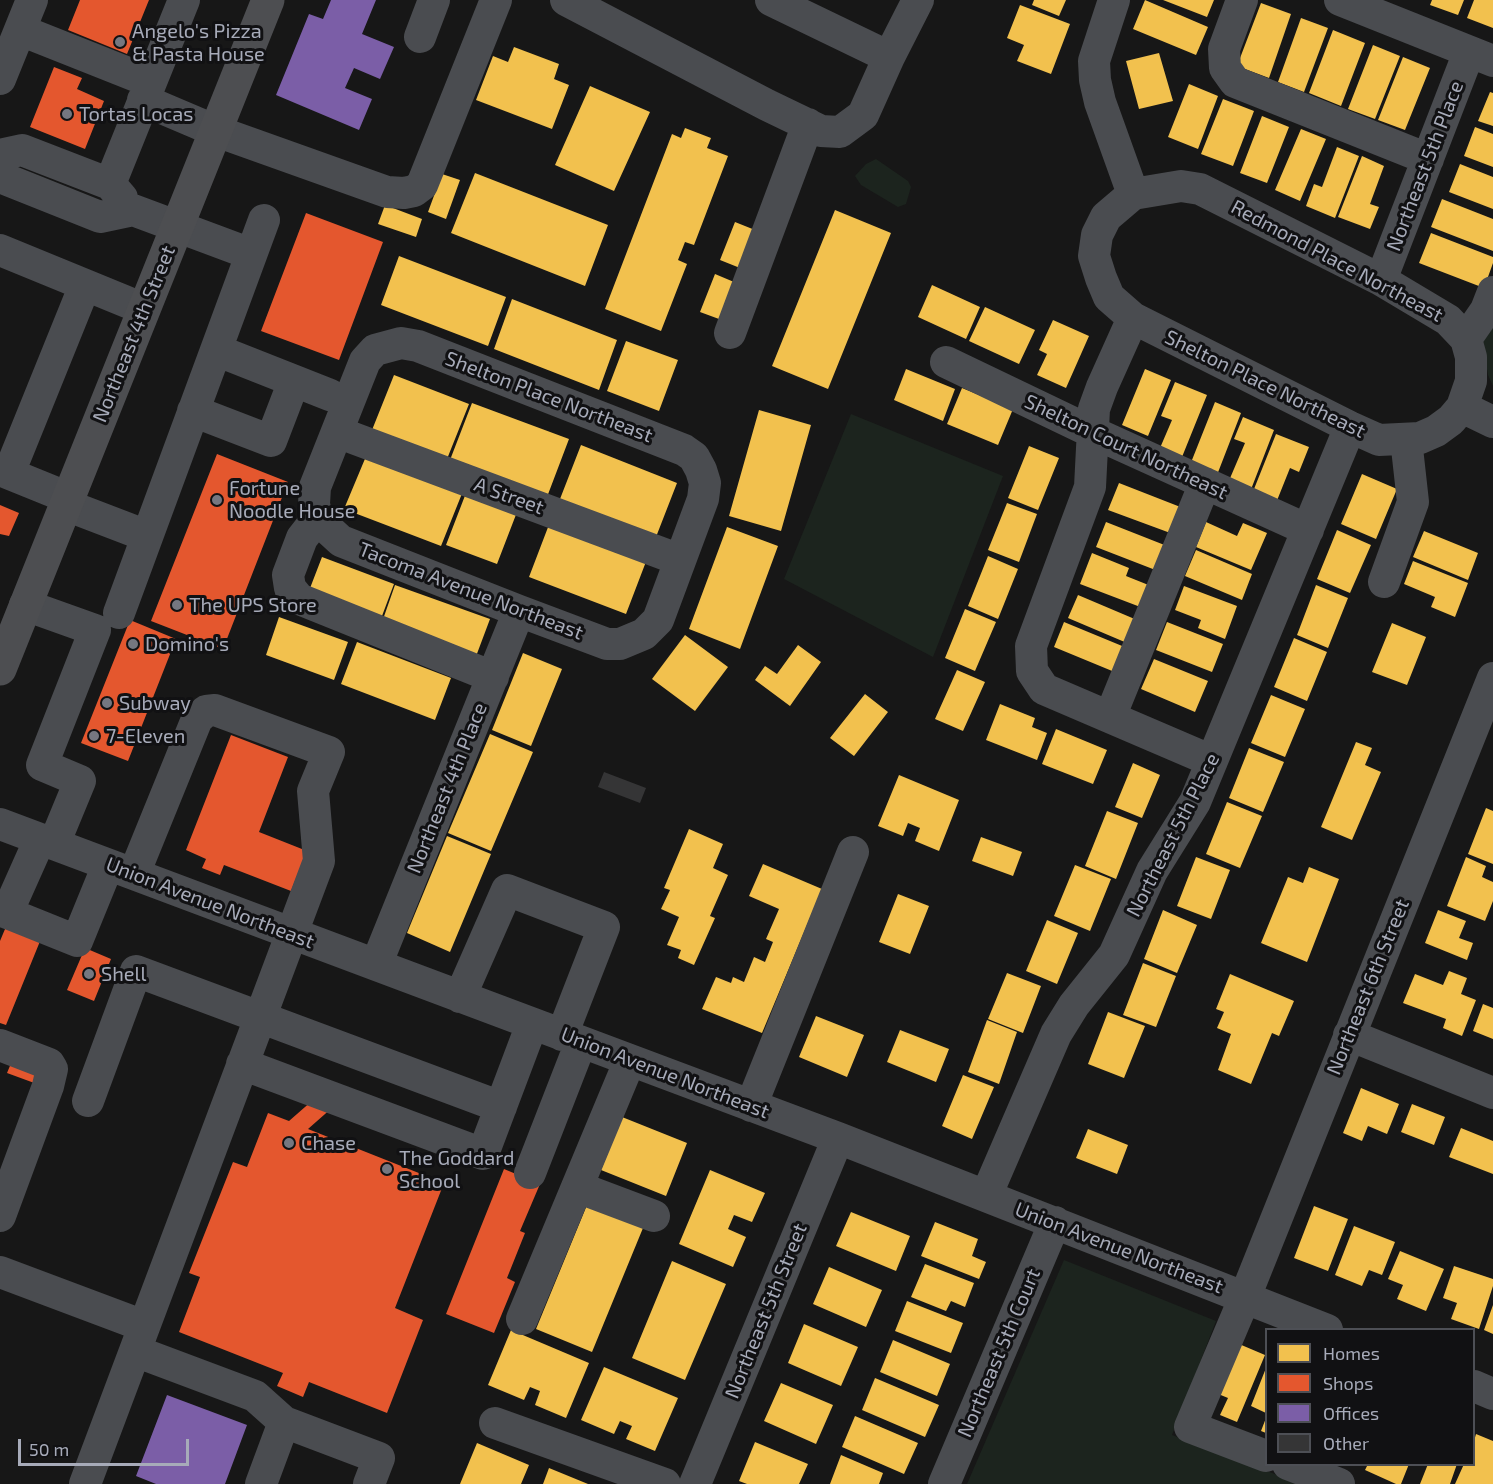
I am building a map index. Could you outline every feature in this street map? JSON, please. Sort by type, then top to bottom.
[{"type":"main road","name":"Northeast 4th Street","points":[[0,668],[268,0]]},
{"type":"street","points":[[0,79],[32,0]]},
{"type":"street","points":[[110,183],[184,0]]},
{"type":"street","points":[[420,37],[434,0]]},
{"type":"street","points":[[20,30],[147,91],[216,131],[387,192],[404,193],[414,191],[422,185],[496,0]]},
{"type":"street","points":[[566,0],[808,124],[821,130],[840,132],[863,115],[918,0]]},
{"type":"street","points":[[771,0],[889,57]]},
{"type":"street","points":[[1114,0],[1094,61],[1095,80],[1100,102],[1133,194],[1106,217],[1097,235],[1094,256],[1109,297],[1132,318],[1094,409],[1090,487],[1031,646],[1032,671],[1044,689],[1212,760]]},
{"type":"street","points":[[1242,0],[1224,49],[1225,68],[1235,82],[1428,159]]},
{"type":"street","points":[[1340,0],[1481,56]]},
{"type":"street","name":"Northeast 5th Place","points":[[1381,280],[1428,159],[1481,56]]},
{"type":"street","points":[[730,333],[808,124]]},
{"type":"street","points":[[0,155],[22,150],[110,183],[133,210],[251,254]]},
{"type":"street","points":[[0,177],[100,217],[133,210]]},
{"type":"street","name":"Redmond Place Northeast","points":[[1133,194],[1182,186],[1200,189],[1381,280],[1448,320],[1466,339]]},
{"type":"street","points":[[119,613],[264,220]]},
{"type":"street","points":[[0,249],[144,309]]},
{"type":"street","points":[[85,285],[4,471],[147,536]]},
{"type":"street","points":[[1493,292],[1486,310],[1466,339],[1471,357],[1472,381],[1462,407],[1493,422]]},
{"type":"street","name":"Shelton Place Northeast","points":[[1132,318],[1379,440],[1420,438],[1436,431],[1451,420],[1462,407]]},
{"type":"street","name":"Shelton Place Northeast","points":[[337,432],[365,361],[375,350],[401,343],[418,346],[662,441],[694,457],[702,470],[705,483],[703,499],[680,560]]},
{"type":"street","points":[[216,350],[330,395]]},
{"type":"street","name":"Shelton Court Northeast","points":[[946,362],[1092,432],[1308,530]]},
{"type":"street","points":[[193,411],[271,441],[294,381]]},
{"type":"street","name":"Northeast 5th Place","points":[[986,1196],[1056,1034],[1074,1005],[1114,955],[1152,871],[1195,802],[1350,427]]},
{"type":"street","points":[[337,432],[315,487],[314,504],[317,519],[302,538],[288,575],[290,588],[299,599],[492,678]]},
{"type":"street","name":"A Street","points":[[337,432],[680,560]]},
{"type":"street","points":[[1384,582],[1413,502],[1406,439]]},
{"type":"street","points":[[1110,717],[1205,483]]},
{"type":"street","name":"Tacoma Avenue Northeast","points":[[317,519],[341,541],[607,644],[620,644],[632,640],[644,634],[658,620],[680,560]]},
{"type":"street","points":[[26,605],[95,630],[42,765],[80,781],[47,842],[3,911],[77,941],[121,870],[197,718],[206,711],[214,710],[329,752],[313,791],[319,861],[85,1484]]},
{"type":"street","name":"Northeast 4th Place","points":[[375,965],[519,611]]},
{"type":"street","name":"Northeast 6th Street","points":[[1265,1456],[1190,1427],[1245,1297],[1491,687]]},
{"type":"street","name":"Union Avenue Northeast","points":[[0,824],[838,1138],[1324,1328]]},
{"type":"street","points":[[751,1106],[853,852]]},
{"type":"street","points":[[460,997],[507,890],[604,927],[530,1173]]},
{"type":"street","points":[[87,1101],[136,971],[501,1107]]},
{"type":"street","points":[[242,1064],[483,1154],[532,1024]]},
{"type":"street","points":[[1349,1035],[1493,1093]]},
{"type":"street","points":[[0,1046],[49,1064],[52,1069],[48,1086],[11,1151],[0,1216]]},
{"type":"street","points":[[522,1320],[630,1060]]},
{"type":"street","name":"Northeast 5th Street","points":[[695,1484],[838,1138]]},
{"type":"street","points":[[577,1187],[654,1216]]},
{"type":"street","name":"Northeast 5th Court","points":[[944,1484],[1055,1222]]},
{"type":"street","points":[[0,1272],[255,1396],[284,1422],[379,1458],[369,1484]]},
{"type":"street","points":[[1475,1387],[1493,1394]]},
{"type":"street","points":[[261,1484],[284,1422]]},
{"type":"street","points":[[495,1423],[665,1484]]},
{"type":"street","points":[[1293,1466],[1339,1484]]},
{"type":"shaded area","points":[[876,159],[908,181],[911,187],[906,204],[898,207],[861,185],[855,176],[866,164]]},
{"type":"shaded area","points":[[1493,314],[1493,386],[1488,375],[1482,337]]},
{"type":"shaded area","points":[[851,414],[1003,476],[933,657],[784,579]]},
{"type":"shaded area","points":[[1064,1260],[1216,1321],[1172,1435],[1301,1484],[967,1484]]},
{"type":"building: Homes","points":[[1034,0],[1066,0],[1059,16],[1032,5]]},
{"type":"building: Homes","points":[[1145,0],[1208,27],[1196,55],[1133,29]]},
{"type":"building: Homes","points":[[1163,0],[1214,0],[1207,17]]},
{"type":"building: Homes","points":[[1432,0],[1464,0],[1458,15],[1430,5]]},
{"type":"building: Homes","points":[[1474,0],[1493,0],[1493,28],[1467,18]]},
{"type":"building: Homes","points":[[1261,3],[1291,14],[1269,78],[1237,66]]},
{"type":"building: Homes","points":[[1020,5],[1070,24],[1051,74],[1017,61],[1024,45],[1007,38]]},
{"type":"building: Homes","points":[[1301,18],[1328,28],[1304,92],[1278,82]]},
{"type":"building: Homes","points":[[1333,30],[1365,43],[1341,106],[1309,93]]},
{"type":"building: Homes","points":[[1373,45],[1400,56],[1375,119],[1348,109]]},
{"type":"building: Homes","points":[[514,47],[559,64],[554,79],[569,85],[552,129],[476,100],[493,56],[508,62]]},
{"type":"building: Homes","points":[[1159,53],[1173,101],[1139,109],[1126,61]]},
{"type":"building: Homes","points":[[1403,57],[1430,68],[1405,130],[1378,120]]},
{"type":"building: Homes","points":[[1189,84],[1218,96],[1198,149],[1168,137]]},
{"type":"building: Homes","points":[[590,86],[650,112],[614,191],[555,165]]},
{"type":"building: Homes","points":[[1490,92],[1493,93],[1493,126],[1478,121]]},
{"type":"building: Homes","points":[[1223,99],[1254,111],[1233,166],[1201,154]]},
{"type":"building: Homes","points":[[1262,116],[1289,127],[1267,183],[1240,173]]},
{"type":"building: Homes","points":[[1475,127],[1493,134],[1493,167],[1464,156]]},
{"type":"building: Homes","points":[[685,128],[711,138],[707,148],[728,156],[694,245],[685,242],[678,260],[687,264],[661,331],[605,309],[672,134],[681,138]]},
{"type":"building: Homes","points":[[1301,129],[1326,139],[1300,201],[1275,190]]},
{"type":"building: Homes","points":[[1337,147],[1359,156],[1335,218],[1306,206],[1314,184],[1322,187]]},
{"type":"building: Homes","points":[[1362,156],[1384,166],[1370,204],[1379,207],[1370,229],[1338,217]]},
{"type":"building: Homes","points":[[1460,164],[1493,177],[1493,209],[1449,192]]},
{"type":"building: Homes","points":[[475,173],[608,225],[585,286],[451,233]]},
{"type":"building: Homes","points":[[442,174],[460,180],[446,219],[428,212]]},
{"type":"building: Homes","points":[[1442,199],[1493,219],[1493,251],[1431,227]]},
{"type":"building: Homes","points":[[385,205],[422,219],[416,237],[378,224]]},
{"type":"building: Homes","points":[[835,210],[891,233],[828,389],[772,366]]},
{"type":"building: Homes","points":[[735,222],[755,230],[740,268],[720,260]]},
{"type":"building: Homes","points":[[1431,233],[1493,257],[1484,288],[1419,263]]},
{"type":"building: Homes","points":[[399,256],[506,297],[488,346],[381,305]]},
{"type":"building: Homes","points":[[715,274],[734,282],[719,319],[700,312]]},
{"type":"building: Homes","points":[[932,285],[980,307],[966,339],[918,317]]},
{"type":"building: Homes","points":[[512,299],[617,340],[599,390],[494,349]]},
{"type":"building: Homes","points":[[985,307],[1035,330],[1019,364],[969,341]]},
{"type":"building: Homes","points":[[1053,320],[1089,336],[1066,388],[1037,375],[1047,354],[1039,350]]},
{"type":"building: Homes","points":[[626,341],[678,360],[659,411],[607,391]]},
{"type":"building: Homes","points":[[906,369],[955,389],[943,421],[894,400]]},
{"type":"building: Homes","points":[[1145,369],[1171,380],[1148,436],[1122,425]]},
{"type":"building: Homes","points":[[394,375],[469,404],[447,459],[372,430]]},
{"type":"building: Homes","points":[[1175,382],[1207,395],[1182,457],[1160,448],[1172,420],[1161,416]]},
{"type":"building: Homes","points":[[962,388],[1013,409],[998,445],[947,424]]},
{"type":"building: Homes","points":[[1215,402],[1241,413],[1217,475],[1190,465]]},
{"type":"building: Homes","points":[[472,403],[569,439],[547,497],[450,460]]},
{"type":"building: Homes","points":[[759,410],[811,425],[781,531],[729,516]]},
{"type":"building: Homes","points":[[1243,417],[1274,430],[1250,492],[1228,483],[1245,443],[1234,439]]},
{"type":"building: Homes","points":[[1276,434],[1309,447],[1299,472],[1290,468],[1274,508],[1250,499]]},
{"type":"building: Homes","points":[[581,445],[677,483],[656,537],[560,499]]},
{"type":"building: Homes","points":[[1029,446],[1059,458],[1038,510],[1008,498]]},
{"type":"building: Homes","points":[[367,454],[463,491],[441,546],[344,509]]},
{"type":"building: Homes","points":[[1362,474],[1397,489],[1376,539],[1341,524]]},
{"type":"building: Homes","points":[[1119,483],[1183,508],[1173,534],[1108,510]]},
{"type":"building: Homes","points":[[466,493],[517,512],[497,564],[446,545]]},
{"type":"building: Homes","points":[[1007,503],[1037,514],[1019,562],[988,550]]},
{"type":"building: Homes","points":[[550,522],[647,559],[626,614],[529,577]]},
{"type":"building: Homes","points":[[1106,522],[1167,546],[1158,571],[1096,547]]},
{"type":"building: Homes","points":[[1206,522],[1237,536],[1243,523],[1267,533],[1251,570],[1196,547]]},
{"type":"building: Homes","points":[[727,527],[778,546],[740,649],[689,629]]},
{"type":"building: Homes","points":[[1337,530],[1371,545],[1350,593],[1317,579]]},
{"type":"building: Homes","points":[[1424,531],[1478,553],[1468,580],[1413,557]]},
{"type":"building: Homes","points":[[1196,550],[1252,574],[1242,600],[1185,576]]},
{"type":"building: Homes","points":[[1092,553],[1129,568],[1126,576],[1151,586],[1143,608],[1080,584]]},
{"type":"building: Homes","points":[[988,556],[1018,569],[998,619],[968,606]]},
{"type":"building: Homes","points":[[322,557],[394,584],[379,624],[307,596]]},
{"type":"building: Homes","points":[[1413,561],[1468,583],[1455,617],[1431,607],[1435,597],[1404,584]]},
{"type":"building: Homes","points":[[395,585],[490,619],[475,659],[381,625]]},
{"type":"building: Homes","points":[[1316,585],[1348,598],[1328,648],[1297,635]]},
{"type":"building: Homes","points":[[1184,586],[1237,606],[1225,639],[1198,628],[1201,620],[1175,610]]},
{"type":"building: Homes","points":[[1078,595],[1137,620],[1127,643],[1068,618]]},
{"type":"building: Homes","points":[[965,609],[996,622],[975,671],[945,658]]},
{"type":"building: Homes","points":[[279,617],[348,642],[334,680],[266,655]]},
{"type":"building: Homes","points":[[1064,622],[1127,648],[1117,673],[1054,647]]},
{"type":"building: Homes","points":[[1167,622],[1223,644],[1212,672],[1156,650]]},
{"type":"building: Homes","points":[[1392,623],[1426,637],[1407,685],[1372,672]]},
{"type":"building: Homes","points":[[685,635],[728,667],[695,711],[652,679]]},
{"type":"building: Homes","points":[[1294,638],[1327,652],[1307,701],[1274,687]]},
{"type":"building: Homes","points":[[357,642],[451,678],[435,720],[341,684]]},
{"type":"building: Homes","points":[[798,645],[821,662],[790,706],[755,680],[765,666],[777,674]]},
{"type":"building: Homes","points":[[523,653],[562,669],[531,746],[492,730]]},
{"type":"building: Homes","points":[[1154,659],[1208,681],[1195,712],[1141,689]]},
{"type":"building: Homes","points":[[957,670],[985,682],[963,731],[935,719]]},
{"type":"building: Homes","points":[[865,694],[888,712],[854,756],[830,738]]},
{"type":"building: Homes","points":[[1271,695],[1305,709],[1285,757],[1251,743]]},
{"type":"building: Homes","points":[[1000,704],[1035,718],[1032,727],[1047,733],[1037,760],[986,740]]},
{"type":"building: Homes","points":[[1056,729],[1107,750],[1093,784],[1042,764]]},
{"type":"building: Homes","points":[[490,734],[533,752],[491,851],[448,833]]},
{"type":"building: Homes","points":[[1356,742],[1372,748],[1365,765],[1381,772],[1352,840],[1321,827]]},
{"type":"building: Homes","points":[[1249,748],[1284,762],[1263,812],[1229,798]]},
{"type":"building: Homes","points":[[1133,763],[1160,775],[1142,818],[1115,807]]},
{"type":"building: Homes","points":[[899,775],[959,800],[939,851],[915,841],[920,828],[908,823],[903,836],[878,826]]},
{"type":"building: Homes","points":[[1227,802],[1262,816],[1240,868],[1206,854]]},
{"type":"building: Homes","points":[[1486,808],[1493,811],[1493,864],[1468,854]]},
{"type":"building: Homes","points":[[1107,811],[1138,823],[1116,879],[1085,866]]},
{"type":"building: Homes","points":[[689,829],[723,844],[713,868],[728,875],[710,916],[715,918],[694,965],[678,958],[681,950],[667,945],[679,917],[661,909],[670,890],[664,888]]},
{"type":"building: Homes","points":[[447,836],[491,854],[450,952],[407,933]]},
{"type":"building: Homes","points":[[981,837],[1022,852],[1013,876],[972,861]]},
{"type":"building: Homes","points":[[1196,857],[1230,870],[1211,919],[1177,906]]},
{"type":"building: Homes","points":[[1466,857],[1486,866],[1482,877],[1493,882],[1493,901],[1485,921],[1447,906]]},
{"type":"building: Homes","points":[[763,864],[822,889],[762,1033],[702,1009],[716,977],[731,983],[733,977],[744,982],[754,957],[765,962],[773,942],[766,939],[779,909],[749,896]]},
{"type":"building: Homes","points":[[1075,865],[1111,879],[1090,931],[1054,916]]},
{"type":"building: Homes","points":[[1309,867],[1339,879],[1307,962],[1261,943],[1288,877],[1303,883]]},
{"type":"building: Homes","points":[[898,894],[929,906],[910,954],[879,942]]},
{"type":"building: Homes","points":[[1163,910],[1197,925],[1177,973],[1144,959]]},
{"type":"building: Homes","points":[[1438,910],[1466,921],[1459,938],[1473,943],[1467,960],[1425,943]]},
{"type":"building: Homes","points":[[1047,920],[1078,933],[1057,984],[1026,971]]},
{"type":"building: Homes","points":[[1143,963],[1176,976],[1156,1027],[1123,1015]]},
{"type":"building: Homes","points":[[1449,971],[1467,978],[1461,994],[1476,1000],[1462,1036],[1443,1028],[1446,1019],[1403,1003],[1415,974],[1443,985]]},
{"type":"building: Homes","points":[[1007,973],[1041,986],[1023,1033],[988,1019]]},
{"type":"building: Homes","points":[[1230,974],[1294,1001],[1279,1036],[1272,1033],[1251,1084],[1218,1070],[1231,1034],[1217,1028],[1224,1012],[1216,1009]]},
{"type":"building: Homes","points":[[1483,1004],[1493,1008],[1493,1039],[1473,1031]]},
{"type":"building: Homes","points":[[1108,1012],[1145,1026],[1124,1078],[1088,1064]]},
{"type":"building: Homes","points":[[816,1016],[864,1035],[847,1077],[799,1057]]},
{"type":"building: Homes","points":[[987,1020],[1017,1032],[999,1084],[968,1072]]},
{"type":"building: Homes","points":[[900,1030],[949,1049],[936,1082],[887,1062]]},
{"type":"building: Homes","points":[[963,1075],[994,1087],[972,1139],[942,1126]]},
{"type":"building: Homes","points":[[1361,1088],[1399,1104],[1387,1134],[1368,1126],[1362,1141],[1343,1133]]},
{"type":"building: Homes","points":[[1412,1104],[1445,1117],[1434,1145],[1401,1132]]},
{"type":"building: Homes","points":[[622,1117],[687,1143],[666,1196],[601,1170]]},
{"type":"building: Homes","points":[[1461,1128],[1493,1141],[1493,1174],[1449,1157]]},
{"type":"building: Homes","points":[[1088,1129],[1128,1145],[1117,1174],[1076,1158]]},
{"type":"building: Homes","points":[[710,1170],[765,1193],[752,1222],[734,1215],[728,1229],[746,1237],[733,1267],[679,1244]]},
{"type":"building: Homes","points":[[587,1205],[643,1228],[592,1352],[536,1329]]},
{"type":"building: Homes","points":[[1314,1206],[1348,1219],[1328,1271],[1294,1258]]},
{"type":"building: Homes","points":[[851,1212],[910,1236],[896,1271],[836,1246]]},
{"type":"building: Homes","points":[[935,1222],[978,1239],[972,1256],[986,1262],[979,1279],[921,1256]]},
{"type":"building: Homes","points":[[1354,1226],[1395,1242],[1382,1275],[1369,1270],[1362,1286],[1335,1275]]},
{"type":"building: Homes","points":[[1400,1251],[1444,1269],[1426,1311],[1397,1299],[1403,1285],[1388,1279]]},
{"type":"building: Homes","points":[[672,1261],[726,1284],[685,1380],[632,1358]]},
{"type":"building: Homes","points":[[925,1264],[974,1283],[965,1307],[951,1301],[946,1311],[911,1297]]},
{"type":"building: Homes","points":[[1454,1266],[1493,1279],[1493,1286],[1479,1329],[1451,1319],[1457,1303],[1443,1298]]},
{"type":"building: Homes","points":[[829,1267],[882,1290],[866,1327],[813,1304]]},
{"type":"building: Homes","points":[[907,1301],[963,1323],[951,1353],[895,1331]]},
{"type":"building: Homes","points":[[1493,1305],[1493,1334],[1484,1330]]},
{"type":"building: Homes","points":[[804,1324],[858,1347],[841,1386],[788,1363]]},
{"type":"building: Homes","points":[[511,1330],[589,1363],[566,1418],[535,1405],[540,1391],[530,1387],[524,1400],[488,1385]]},
{"type":"building: Homes","points":[[893,1340],[950,1364],[937,1396],[880,1372]]},
{"type":"building: Homes","points":[[1232,1341],[1265,1355],[1237,1422],[1220,1415],[1228,1398],[1211,1391]]},
{"type":"building: Homes","points":[[604,1367],[678,1398],[655,1451],[626,1439],[632,1426],[620,1421],[614,1434],[581,1420]]},
{"type":"building: Homes","points":[[1265,1371],[1265,1413],[1251,1406]]},
{"type":"building: Homes","points":[[875,1378],[939,1405],[925,1437],[862,1410]]},
{"type":"building: Homes","points":[[781,1383],[833,1405],[816,1444],[764,1421]]},
{"type":"building: Homes","points":[[855,1416],[918,1443],[904,1474],[842,1447]]},
{"type":"building: Homes","points":[[1265,1421],[1265,1433],[1261,1431]]},
{"type":"building: Homes","points":[[1476,1434],[1493,1441],[1493,1484],[1455,1484],[1463,1466],[1475,1466]]},
{"type":"building: Homes","points":[[755,1442],[808,1464],[799,1484],[747,1484],[739,1481]]},
{"type":"building: Homes","points":[[477,1443],[529,1465],[521,1484],[460,1484]]},
{"type":"building: Homes","points":[[841,1455],[883,1473],[879,1484],[830,1484]]},
{"type":"building: Homes","points":[[1367,1466],[1408,1466],[1401,1484],[1396,1484],[1365,1470]]},
{"type":"building: Homes","points":[[1427,1466],[1456,1466],[1450,1484],[1420,1484]]},
{"type":"building: Homes","points":[[549,1468],[588,1484],[543,1484]]},
{"type":"building: Shops","points":[[80,0],[149,0],[127,54],[68,30]]},
{"type":"building: Shops","name":"Tortas Locas","points":[[54,67],[82,78],[77,89],[104,101],[85,149],[30,127]]},
{"type":"building: Shops","points":[[306,213],[383,242],[339,360],[261,331]]},
{"type":"building: Shops","points":[[217,454],[288,482],[223,649],[151,621]]},
{"type":"building: Shops","points":[[0,505],[19,513],[9,536],[0,534]]},
{"type":"building: Shops","points":[[130,620],[176,639],[128,761],[81,743]]},
{"type":"building: Shops","points":[[231,735],[288,757],[259,832],[307,851],[291,891],[224,865],[220,875],[202,868],[206,859],[186,850]]},
{"type":"building: Shops","points":[[13,910],[47,924],[6,1025],[0,1023],[0,941]]},
{"type":"building: Shops","name":"Shell","points":[[85,948],[111,959],[94,1001],[67,990]]},
{"type":"building: Shops","points":[[14,1056],[43,1066],[37,1084],[7,1073]]},
{"type":"building: Shops","points":[[313,1100],[333,1107],[308,1129],[444,1183],[395,1308],[423,1320],[387,1413],[309,1382],[303,1397],[277,1386],[283,1373],[179,1332],[200,1277],[189,1273],[233,1162],[247,1167],[268,1113],[289,1121]]},
{"type":"building: Shops","points":[[504,1169],[540,1184],[520,1231],[525,1233],[507,1278],[515,1282],[494,1333],[446,1314]]},
{"type":"building: Offices","points":[[331,0],[376,0],[362,34],[394,47],[380,79],[354,68],[345,88],[372,99],[359,130],[276,95],[309,14],[323,19]]},
{"type":"building: Offices","points":[[167,1395],[247,1425],[225,1484],[156,1484],[136,1476]]},
{"type":"building: Other","points":[[604,772],[646,788],[640,803],[598,787]]},
{"type":"place","name":"Angelo's Pizza & Pasta House","points":[[120,42]]},
{"type":"place","name":"Tortas Locas","points":[[67,114]]},
{"type":"place","name":"Fortune Noodle House","points":[[217,500]]},
{"type":"place","name":"The UPS Store","points":[[177,605]]},
{"type":"place","name":"Domino's","points":[[133,644]]},
{"type":"place","name":"Subway","points":[[107,703]]},
{"type":"place","name":"7-Eleven","points":[[94,736]]},
{"type":"place","name":"Shell","points":[[89,974]]},
{"type":"place","name":"Chase","points":[[289,1143]]},
{"type":"place","name":"The Goddard School","points":[[387,1169]]}]
